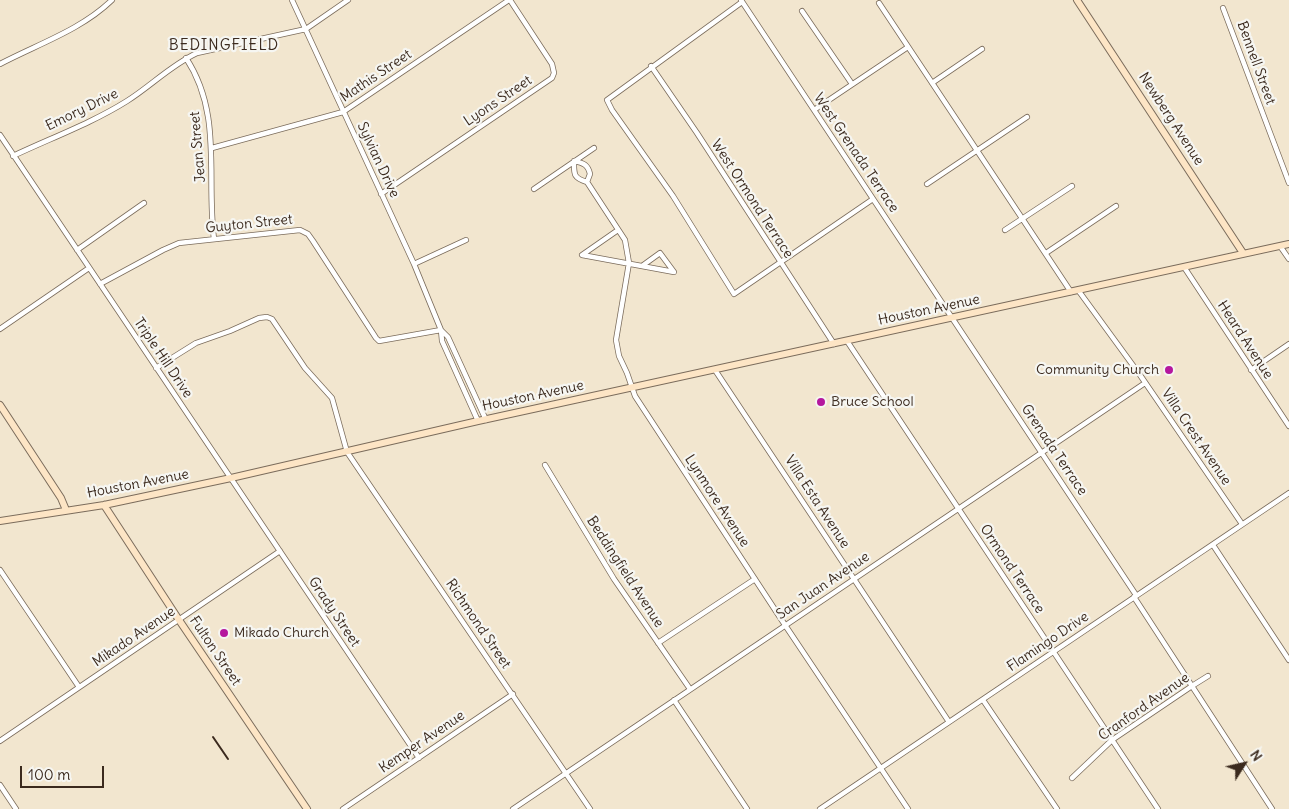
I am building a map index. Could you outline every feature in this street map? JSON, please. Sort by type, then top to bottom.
[{"type":"street","points":[[0,64],[82,23],[99,12],[112,0]]},
{"type":"street","name":"Sylvian Drive","points":[[292,0],[414,264],[441,330],[442,341],[478,421]]},
{"type":"street","name":"Emory Drive","points":[[13,156],[109,112],[135,96],[186,58],[197,53],[306,29],[348,0]]},
{"type":"street","name":"Mathis Street","points":[[212,148],[343,112],[510,0]]},
{"type":"street","name":"Lyons Street","points":[[381,194],[552,78],[554,73],[552,64],[510,0]]},
{"type":"street","name":"Newberg Avenue","points":[[1077,0],[1243,253]]},
{"type":"street","points":[[742,1],[607,100],[612,110],[673,196],[691,228],[734,294],[873,199]]},
{"type":"street","name":"West Grenada Terrace","points":[[742,1],[952,318]]},
{"type":"street","points":[[879,3],[1022,218],[1075,291]]},
{"type":"street","name":"Bennell Street","points":[[1223,8],[1289,183]]},
{"type":"street","points":[[802,11],[852,84]]},
{"type":"street","points":[[814,110],[908,47]]},
{"type":"street","points":[[932,83],[982,49]]},
{"type":"street","name":"Jean Street","points":[[186,58],[196,74],[204,96],[212,148],[214,239]]},
{"type":"street","name":"West Ormond Terrace","points":[[651,66],[834,344]]},
{"type":"street","points":[[927,184],[1027,117]]},
{"type":"street","name":"Triple Hill Drive","points":[[0,136],[230,478]]},
{"type":"street","points":[[534,189],[594,148]]},
{"type":"street","name":"Lynmore Avenue","points":[[587,182],[590,174],[588,168],[584,163],[574,161],[574,174],[578,180],[587,182],[625,240],[629,263],[616,340],[619,356],[641,406],[908,809]]},
{"type":"street","points":[[1005,230],[1072,186]]},
{"type":"street","points":[[77,250],[144,203]]},
{"type":"street","points":[[1046,252],[1116,206]]},
{"type":"street","name":"Guyton Street","points":[[100,284],[175,244],[298,230],[308,234],[376,338],[383,341],[441,330]]},
{"type":"street","points":[[618,230],[582,254],[642,266],[674,272],[660,253],[642,266]]},
{"type":"street","points":[[414,264],[466,240]]},
{"type":"street","name":"Houston Avenue","points":[[0,521],[104,505],[230,478],[478,421],[1289,244]]},
{"type":"street","points":[[1280,246],[1289,258]]},
{"type":"street","name":"Heard Avenue","points":[[1183,266],[1289,426]]},
{"type":"street","points":[[0,330],[89,268]]},
{"type":"street","name":"Villa Crest Avenue","points":[[1075,291],[1145,382],[1242,524]]},
{"type":"street","name":"Richmond Street","points":[[156,368],[196,343],[259,318],[269,318],[275,322],[305,368],[331,395],[347,452],[590,809]]},
{"type":"street","name":"Grenada Terrace","points":[[952,318],[1135,596],[1272,809]]},
{"type":"street","name":"Sylvian Drive","points":[[441,330],[448,337],[486,420]]},
{"type":"street","name":"Ormond Terrace","points":[[847,341],[1158,809]]},
{"type":"street","points":[[1251,370],[1289,344]]},
{"type":"street","name":"Villa Esta Avenue","points":[[715,370],[949,722]]},
{"type":"street","name":"San Juan Avenue","points":[[514,809],[1145,382]]},
{"type":"street","points":[[0,405],[66,510]]},
{"type":"street","name":"Beddingfield Avenue","points":[[545,465],[604,563],[690,689]]},
{"type":"street","name":"Grady Street","points":[[230,478],[419,758]]},
{"type":"street","name":"Flamingo Drive","points":[[820,809],[1289,493]]},
{"type":"street","name":"Fulton Street","points":[[104,505],[307,809]]},
{"type":"street","points":[[1213,545],[1289,660]]},
{"type":"street","name":"Mikado Avenue","points":[[0,741],[280,551]]},
{"type":"street","points":[[0,570],[79,687]]},
{"type":"street","points":[[658,643],[755,579]]},
{"type":"street","name":"Cranford Avenue","points":[[1072,778],[1112,740],[1208,676]]},
{"type":"street","name":"Kemper Avenue","points":[[343,809],[513,694]]},
{"type":"street","points":[[674,700],[747,809]]},
{"type":"street","points":[[983,700],[1057,809]]},
{"type":"street","points":[[0,785],[16,809]]},
{"type":"railway","points":[[213,737],[228,759]]},
{"type":"place","name":"Community Church","points":[[1169,370]]},
{"type":"place","name":"Bruce School","points":[[821,402]]},
{"type":"place","name":"Mikado Church","points":[[224,633]]},
{"type":"district","name":"BEDINGFIELD","points":[[224,46]]}]
